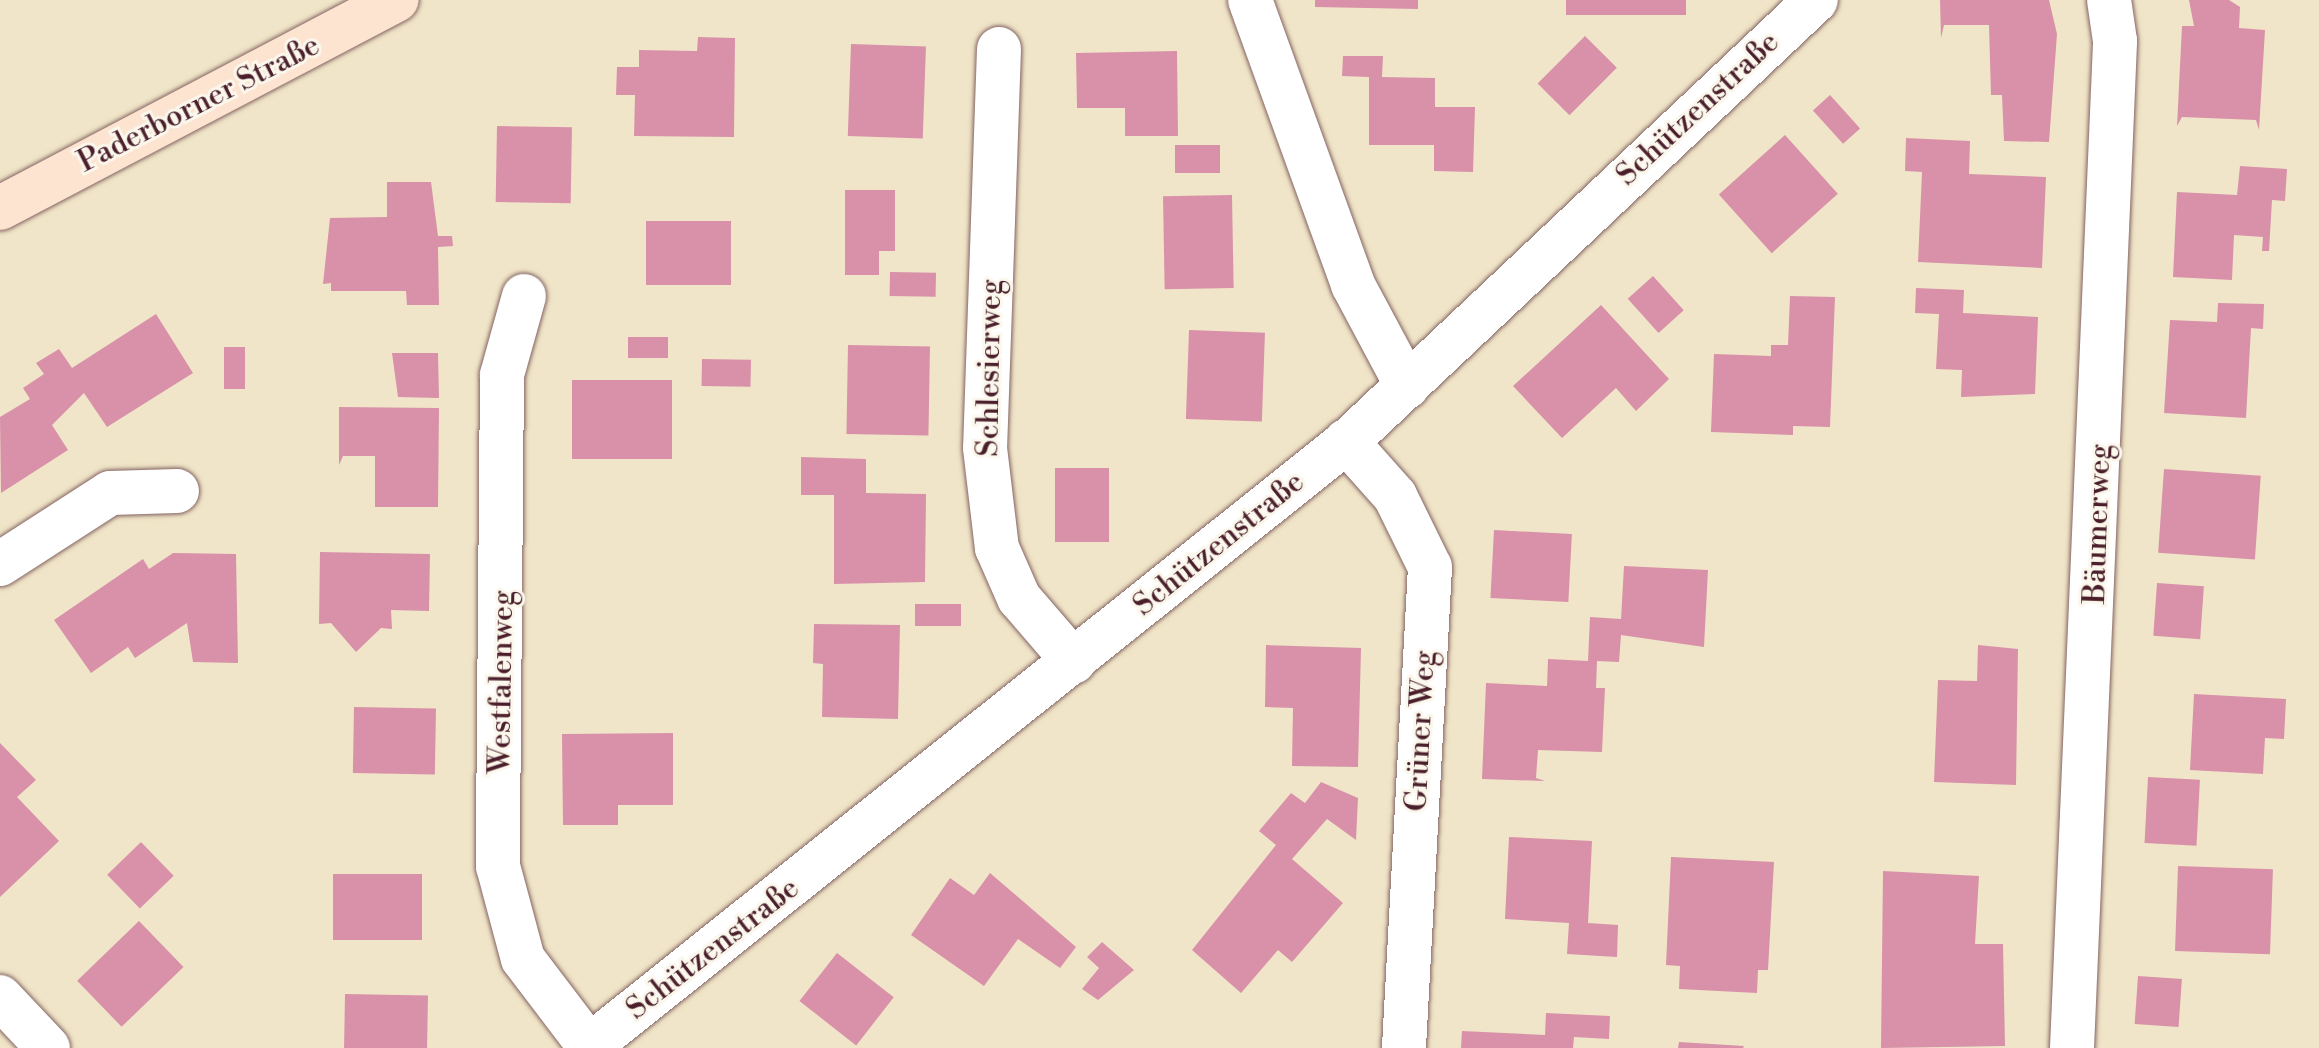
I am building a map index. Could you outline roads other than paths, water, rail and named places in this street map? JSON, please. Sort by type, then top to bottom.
[{"type":"main road","name":"Paderborner Straße","points":[[0,208],[397,0]]},
{"type":"street","points":[[1250,0],[1254,28],[1353,285],[1407,386]]},
{"type":"street","name":"Schützenstraße","points":[[588,1047],[1074,662],[1346,441],[1816,0]]},
{"type":"street","name":"Bäumerweg","points":[[2072,1048],[2113,104],[2109,0]]},
{"type":"street","name":"Schlesierweg","points":[[999,49],[985,448],[997,548],[1019,598],[1074,662]]},
{"type":"street","name":"Westfalenweg","points":[[524,296],[502,375],[498,866],[523,959],[588,1047]]},
{"type":"street","name":"Grüner Weg","points":[[1346,441],[1395,496],[1430,567],[1404,1048]]},
{"type":"street","points":[[0,564],[110,493],[177,491]]},
{"type":"street","points":[[0,997],[48,1048]]}]
